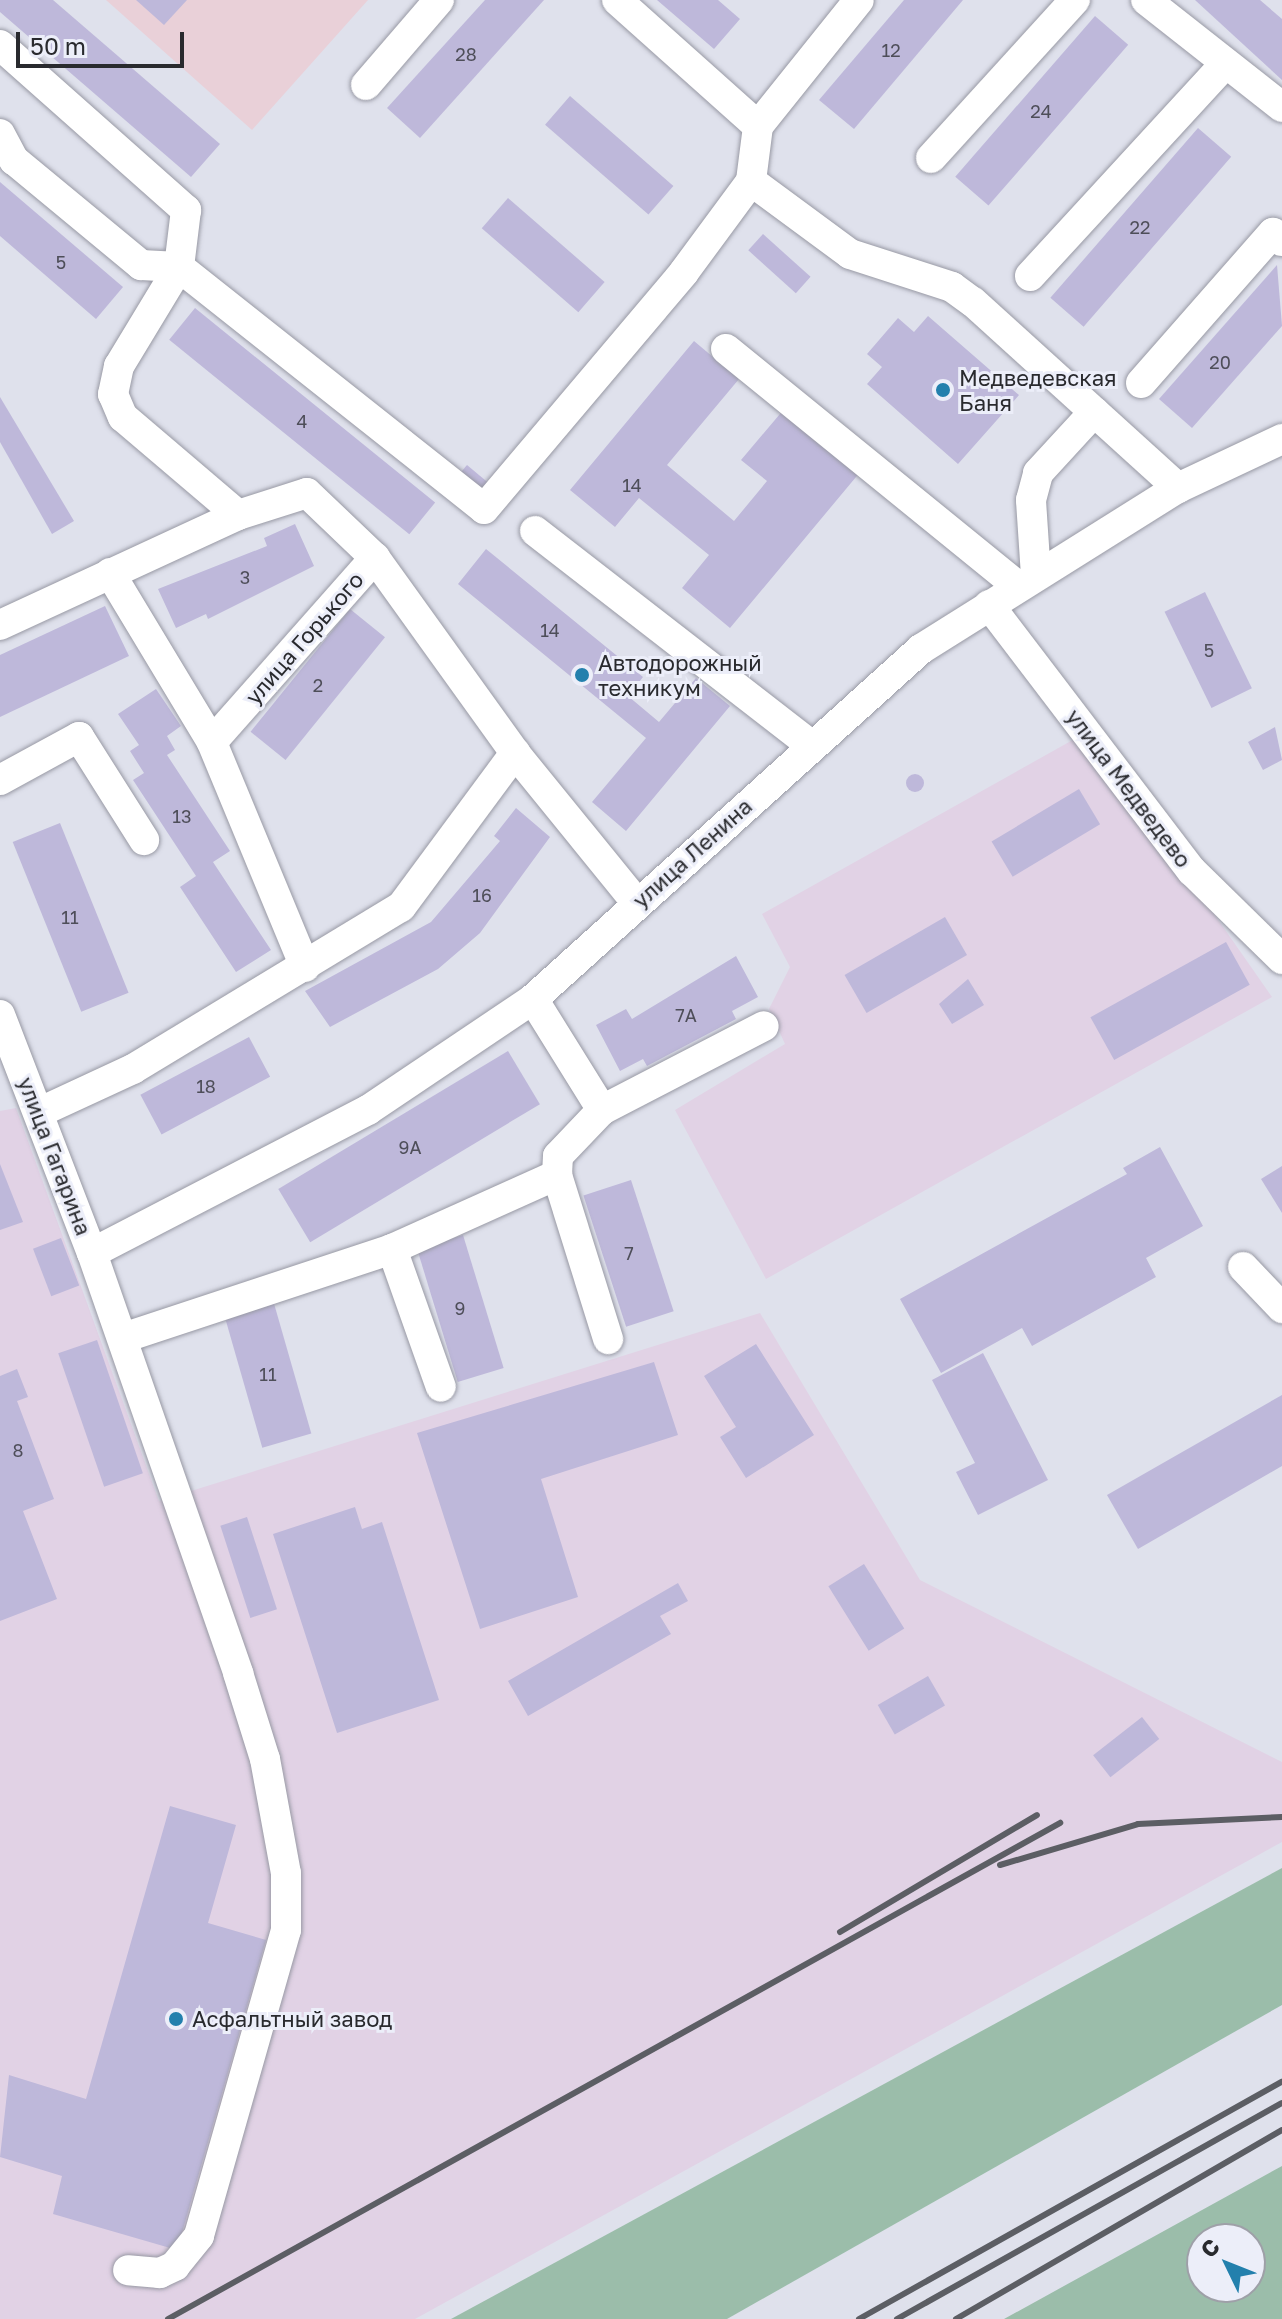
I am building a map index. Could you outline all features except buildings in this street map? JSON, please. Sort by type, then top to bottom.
[{"type":"street","points":[[366,85],[439,0]]},
{"type":"street","points":[[617,0],[758,126]]},
{"type":"street","points":[[931,158],[1075,0]]},
{"type":"street","points":[[1160,4],[1226,63],[1282,107]]},
{"type":"street","points":[[0,134],[14,160],[141,265],[179,267],[484,509],[751,181],[758,126],[846,5]]},
{"type":"street","points":[[0,45],[186,210],[179,267],[119,366],[113,394],[123,417],[238,515],[110,573],[4,613]]},
{"type":"street","points":[[1030,276],[1226,63]]},
{"type":"street","points":[[751,181],[850,254],[952,287],[1178,488]]},
{"type":"street","points":[[1141,383],[1273,233],[1282,241]]},
{"type":"street","points":[[726,349],[1028,582]]},
{"type":"street","points":[[1028,582],[1031,500],[1038,473],[1094,412]]},
{"type":"street","name":"улица Ленина","points":[[92,1253],[368,1110],[533,999],[921,649],[1178,488],[1282,439]]},
{"type":"street","name":"улица Горького","points":[[212,742],[375,558],[307,493],[238,515]]},
{"type":"street","points":[[535,531],[812,746]]},
{"type":"street","points":[[375,558],[515,753],[637,903]]},
{"type":"street","points":[[110,573],[212,742],[305,967]]},
{"type":"street","name":"улица Медведево","points":[[989,605],[1192,871],[1282,959]]},
{"type":"street","points":[[0,780],[79,737],[144,840]]},
{"type":"street","points":[[40,1112],[133,1069],[401,907],[515,753]]},
{"type":"street","points":[[533,999],[602,1110]]},
{"type":"street","points":[[608,1339],[557,1175],[558,1156],[602,1110],[764,1026]]},
{"type":"street","name":"улица Гагарина","points":[[3,1030],[40,1112],[123,1338],[265,1759],[289,1903],[199,2236],[175,2266],[160,2273],[128,2270]]},
{"type":"street","points":[[123,1338],[392,1249],[557,1175]]},
{"type":"street","points":[[392,1249],[441,1387]]},
{"type":"street","points":[[1243,1267],[1282,1308]]},
{"type":"shaded area","points":[[106,0],[368,0],[252,130]]},
{"type":"shaded area","points":[[1087,732],[1272,997],[766,1279],[675,1110],[785,1044],[769,1009],[790,967],[762,914]]},
{"type":"shaded area","points":[[16,1108],[159,1501],[760,1313],[920,1580],[1282,1762],[1282,1842],[415,2319],[0,2319],[0,1111]]},
{"type":"green space","points":[[1282,1868],[1282,2005],[727,2319],[451,2319]]},
{"type":"green space","points":[[1282,2166],[1282,2319],[1004,2319]]},
{"type":"railway","points":[[840,1932],[1037,1815]]},
{"type":"railway","points":[[1000,1865],[1138,1824],[1282,1817]]},
{"type":"railway","points":[[168,2319],[1060,1823]]},
{"type":"railway","points":[[859,2319],[1282,2082]]},
{"type":"railway","points":[[897,2319],[1282,2103]]},
{"type":"railway","points":[[956,2319],[1282,2130]]},
{"type":"place","name":"Медведевская Баня","points":[[943,390]]},
{"type":"place","name":"Автодорожный техникум","points":[[582,675]]},
{"type":"place","name":"Асфальтный завод","points":[[176,2019]]}]
